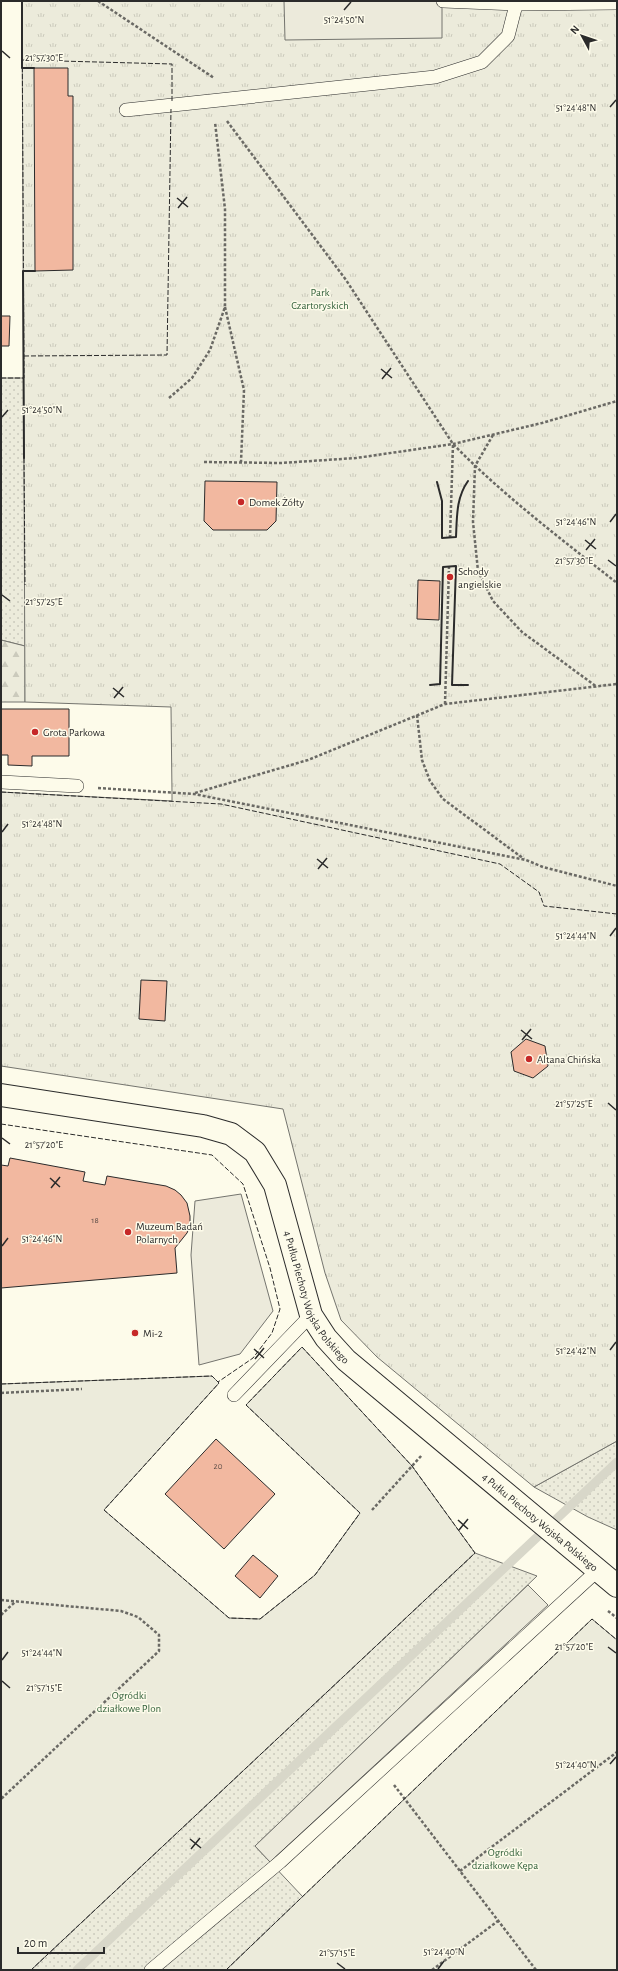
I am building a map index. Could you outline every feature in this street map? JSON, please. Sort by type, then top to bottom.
[{"type":"street","name":"4 Pułku Piechoty Wojska Polskiego","points":[[1,1095],[203,1126],[232,1134],[255,1152],[275,1185],[311,1315],[326,1338],[346,1360],[617,1586]]},
{"type":"lane","points":[[442,1],[617,3]]},
{"type":"lane","points":[[126,110],[435,77],[482,62],[508,36],[517,2]]},
{"type":"lane","points":[[1,782],[77,786]]},
{"type":"lane","points":[[234,1395],[311,1315]]},
{"type":"lane","points":[[151,1970],[280,1862],[598,1570]]},
{"type":"path","points":[[98,1],[245,98]]},
{"type":"path","points":[[212,101],[225,209],[225,307],[244,390],[241,462]]},
{"type":"path","points":[[212,101],[346,280],[453,444],[474,466],[544,526],[617,583]]},
{"type":"path","points":[[169,398],[192,378],[210,350],[225,307]]},
{"type":"path","points":[[204,462],[281,463],[356,458],[453,444],[542,423],[617,401]]},
{"type":"path","points":[[493,434],[474,466],[473,522],[478,572],[493,601],[522,632],[597,687]]},
{"type":"path","points":[[450,538],[453,444]]},
{"type":"path","points":[[445,704],[449,567]]},
{"type":"path","points":[[194,794],[308,760],[445,704],[617,684]]},
{"type":"path","points":[[417,715],[422,760],[430,780],[444,798],[526,860]]},
{"type":"path","points":[[77,786],[194,794],[526,860],[544,867],[617,886]]},
{"type":"path","points":[[1,1393],[82,1389]]},
{"type":"path","points":[[372,1510],[412,1466]]},
{"type":"path","points":[[1,1600],[121,1611],[138,1617],[159,1635],[159,1651],[1,1799]]},
{"type":"path","points":[[1,1615],[15,1602]]},
{"type":"path","points":[[460,1871],[617,1752]]},
{"type":"path","points":[[405,1799],[536,1970]]},
{"type":"path","points":[[432,1970],[498,1921]]},
{"type":"green space","name":"Park Czartoryskich","points":[[22,1],[617,1],[617,1441],[534,1487],[377,1357],[341,1320],[325,1273],[283,1109],[1,1066],[1,792],[172,801],[171,707],[25,702]]},
{"type":"green space","points":[[1,378],[24,378],[25,646],[1,640]]},
{"type":"green space","points":[[1,640],[25,646],[25,702],[1,702]]},
{"type":"green space","name":"Ogródki działkowe Plon","points":[[302,1347],[412,1466],[475,1553],[31,1970],[1,1970],[1,1384],[212,1376],[219,1383],[104,1510],[229,1618],[260,1619],[315,1575],[360,1513],[246,1405]]},
{"type":"green space","points":[[617,1441],[617,1530],[588,1517],[534,1487]]},
{"type":"green space","points":[[475,1553],[537,1576],[255,1846],[303,1897],[226,1970],[31,1970]]},
{"type":"green space","name":"Ogródki działkowe Kępa","points":[[592,1619],[617,1640],[617,1970],[226,1970]]},
{"type":"shaded area","points":[[284,1],[442,1],[442,38],[285,40]]},
{"type":"shaded area","points":[[241,1194],[273,1311],[240,1354],[199,1365],[191,1255],[195,1201]]},
{"type":"shaded area","points":[[528,1585],[548,1605],[270,1862],[255,1846]]},
{"type":"building","points":[[34,68],[68,68],[68,96],[73,96],[73,270],[35,271]]},
{"type":"building","points":[[1,316],[10,316],[9,346],[1,346]]},
{"type":"building","name":"Domek Żółty","points":[[205,481],[277,482],[276,521],[267,530],[213,530],[204,521]]},
{"type":"building","points":[[418,580],[440,581],[439,620],[417,619]]},
{"type":"building","name":"Grota Parkowa","points":[[1,709],[69,709],[69,756],[32,756],[32,766],[8,765],[8,755],[1,755]]},
{"type":"building","points":[[141,980],[167,981],[165,1021],[139,1019]]},
{"type":"building","name":"Altana Chińska","points":[[526,1039],[545,1046],[548,1066],[533,1078],[514,1071],[511,1052]]},
{"type":"building","points":[[10,1158],[85,1172],[83,1181],[105,1185],[107,1176],[166,1186],[175,1190],[187,1203],[190,1216],[190,1226],[187,1233],[175,1248],[177,1273],[1,1288],[1,1165],[8,1166]]},
{"type":"building","points":[[216,1439],[275,1494],[224,1549],[165,1494]]},
{"type":"building","points":[[253,1555],[278,1576],[260,1598],[235,1576]]},
{"type":"waterway","points":[[77,1970],[617,1462]]},
{"type":"fence","points":[[1,378],[24,378],[22,1]]},
{"type":"fence","points":[[22,60],[172,64],[172,101]]},
{"type":"fence","points":[[24,356],[167,355],[171,109]]},
{"type":"fence","points":[[24,458],[25,585]]},
{"type":"fence","points":[[1,792],[221,804],[500,864],[539,892],[544,906],[617,914]]},
{"type":"fence","points":[[1,1124],[212,1155],[243,1184],[270,1268],[280,1309],[272,1333],[253,1358],[218,1382]]},
{"type":"fence","points":[[1,1384],[212,1376],[219,1383],[104,1510],[229,1618],[260,1619],[315,1575],[360,1513],[246,1405],[302,1347],[412,1466],[475,1553],[31,1970]]},
{"type":"fence","points":[[226,1970],[592,1619],[617,1640]]},
{"type":"wall","points":[[22,1],[22,68],[34,68]]},
{"type":"wall","points":[[24,458],[23,271],[35,271]]},
{"type":"wall","points":[[437,482],[442,501],[442,538],[456,537],[459,501],[468,481]]},
{"type":"wall","points":[[430,685],[440,684],[443,567],[456,566],[452,685],[468,685]]},
{"type":"place","name":"Domek Żółty","points":[[241,502]]},
{"type":"place","name":"Schody angielskie","points":[[450,577]]},
{"type":"place","name":"Grota Parkowa","points":[[35,732]]},
{"type":"place","name":"Altana Chińska","points":[[529,1059]]},
{"type":"place","name":"Muzeum Badań Polarnych","points":[[128,1232]]},
{"type":"place","name":"Mi-2","points":[[135,1333]]}]
